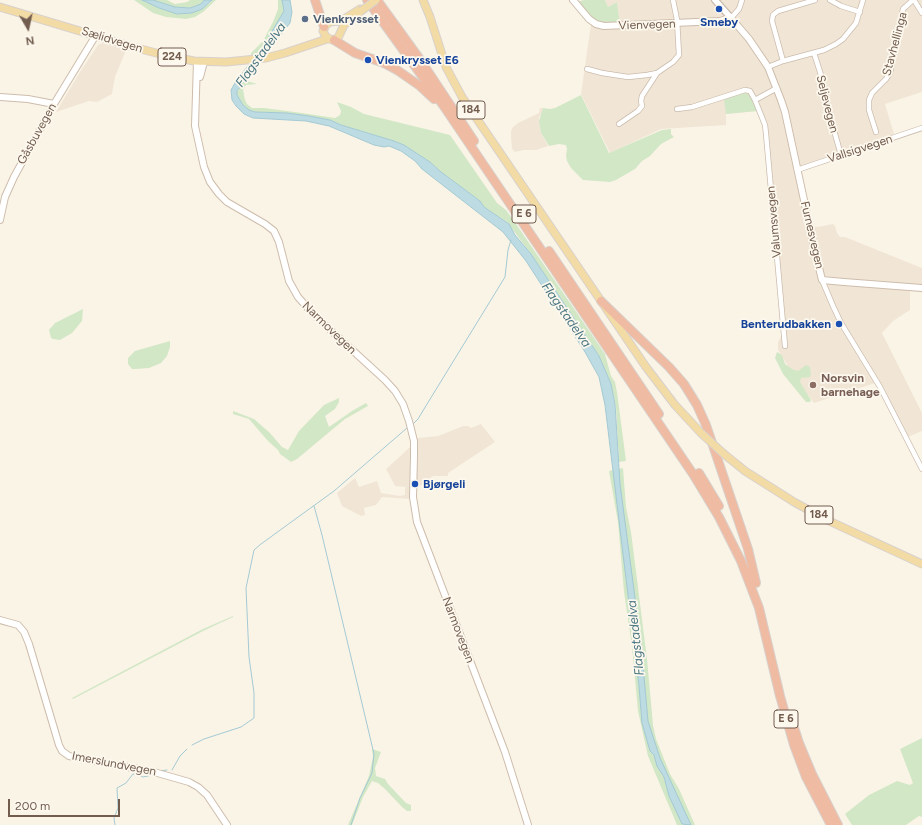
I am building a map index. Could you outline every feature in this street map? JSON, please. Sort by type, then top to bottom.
[{"type":"highway","points":[[315,0],[324,29]]},
{"type":"highway","name":"E 6","points":[[367,0],[443,105],[711,502],[741,561],[759,608],[781,701],[794,745],[811,787],[831,825]]},
{"type":"highway","name":"E 6","points":[[376,0],[423,65],[707,486],[734,533],[756,584]]},
{"type":"highway","name":"E 6","points":[[331,40],[397,70],[416,82],[436,101],[443,105]]},
{"type":"highway","name":"E 6","points":[[601,301],[681,380],[694,399],[706,425],[748,549],[799,743],[819,789],[838,825]]},
{"type":"main road","name":"224","points":[[310,44],[331,40],[340,36],[341,30],[347,23],[372,0]]},
{"type":"main road","name":"224","points":[[310,44],[318,37],[330,22],[341,21],[376,0]]},
{"type":"main road","name":"184","points":[[423,0],[432,22],[446,67],[458,91],[658,384],[685,416],[701,433],[746,472],[794,502],[827,520],[922,564]]},
{"type":"main road","name":"Vienvegen","points":[[573,0],[589,19],[600,25],[616,26],[678,24],[720,21],[731,18]]},
{"type":"main road","name":"Sælidvegen","points":[[0,6],[164,55],[200,61],[251,60],[266,58],[310,44]]},
{"type":"main road","name":"Furnesvegen","points":[[731,18],[749,39],[768,67],[777,88],[785,112],[812,241],[822,280]]},
{"type":"main road","points":[[335,22],[340,26],[341,30]]},
{"type":"main road","points":[[324,29],[324,36],[331,40]]},
{"type":"main road","name":"Gåsbuvegen","points":[[0,220],[5,197],[10,186],[93,35]]},
{"type":"main road","name":"Narmovegen","points":[[200,61],[195,114],[197,135],[207,177],[213,188],[227,202],[266,224],[274,231],[279,242],[288,281],[298,297],[314,315],[392,387],[403,404],[412,430],[414,452],[413,502],[417,522],[502,746],[528,825]]},
{"type":"main road","points":[[0,97],[28,99],[54,104]]},
{"type":"main road","points":[[822,280],[922,288]]},
{"type":"main road","name":"Imerslundvegen","points":[[0,620],[18,625],[24,632],[62,752],[69,756],[154,772],[189,782],[198,787],[207,795],[227,825]]},
{"type":"street","points":[[587,70],[628,77],[647,75],[657,72],[673,62],[679,55],[678,24],[673,0]]},
{"type":"street","name":"Furnesvegen","points":[[715,0],[731,18]]},
{"type":"street","points":[[731,18],[739,9],[742,0]]},
{"type":"street","points":[[783,61],[772,21],[772,15],[778,11],[815,0]]},
{"type":"street","points":[[830,0],[841,6],[860,12]]},
{"type":"street","points":[[768,67],[833,46],[843,39],[856,23],[863,0]]},
{"type":"street","points":[[913,0],[922,13]]},
{"type":"street","name":"Stavhellinga","points":[[876,132],[869,110],[870,97],[875,89],[890,73],[903,9],[913,0]]},
{"type":"street","name":"Seljevegen","points":[[814,53],[821,75],[840,155]]},
{"type":"street","points":[[642,106],[642,96],[657,72]]},
{"type":"street","points":[[677,109],[692,107],[745,90],[750,91],[755,100],[777,88]]},
{"type":"street","name":"Valumsvegen","points":[[755,100],[765,125],[785,346]]},
{"type":"street","points":[[619,124],[638,111],[642,106],[648,105]]},
{"type":"street","name":"Vallsigvegen","points":[[797,170],[922,128]]},
{"type":"street","name":"Furnesvegen","points":[[822,280],[841,323],[880,388],[922,469]]},
{"type":"shaded area","points":[[605,0],[922,0],[922,92],[885,104],[894,134],[851,150],[838,152],[798,169],[812,226],[818,227],[833,224],[840,237],[845,237],[922,268],[922,285],[910,285],[910,310],[893,321],[882,333],[922,413],[922,431],[908,437],[875,383],[814,403],[792,373],[778,350],[778,342],[782,335],[763,124],[757,111],[726,114],[726,125],[661,129],[610,153],[581,94],[591,24],[595,26],[620,28],[617,2],[608,7]]},
{"type":"shaded area","points":[[102,43],[126,50],[115,77],[112,94],[97,102],[89,101],[56,112],[98,45]]},
{"type":"shaded area","points":[[540,108],[543,108],[539,117],[541,133],[548,146],[536,150],[515,152],[512,149],[511,137],[513,127],[539,113]]},
{"type":"shaded area","points":[[481,424],[495,442],[448,473],[448,476],[433,476],[420,486],[410,486],[409,499],[382,497],[376,505],[364,508],[365,515],[361,516],[342,506],[337,493],[355,478],[359,487],[377,481],[381,493],[400,496],[405,495],[405,487],[395,486],[386,469],[418,438],[438,436],[463,426],[468,426],[471,428]]},
{"type":"green space","points":[[134,0],[142,0],[177,14],[192,13],[210,3],[212,0],[216,0],[203,12],[195,17],[186,19],[166,17],[153,13]]},
{"type":"green space","points":[[153,0],[167,0],[175,4],[190,0],[204,0],[201,4],[190,8],[175,7]]},
{"type":"green space","points":[[278,0],[282,0],[284,11],[268,40],[255,57],[251,57],[251,53],[263,41],[273,22],[278,9]]},
{"type":"green space","points":[[584,0],[605,0],[608,7],[617,2],[620,25],[594,22],[577,4]]},
{"type":"green space","points":[[251,71],[253,71],[247,81],[257,84],[246,85],[243,90],[247,104],[252,108],[264,108],[335,118],[340,115],[341,111],[337,102],[364,114],[450,135],[497,203],[506,210],[514,221],[605,354],[617,392],[626,461],[619,462],[616,406],[611,384],[599,356],[531,254],[507,222],[484,207],[480,201],[430,162],[404,145],[341,125],[330,120],[287,113],[255,112],[249,110],[243,105],[236,93]]},
{"type":"green space","points":[[744,93],[750,95],[757,111],[726,114],[724,99]]},
{"type":"green space","points":[[581,95],[609,153],[662,130],[671,129],[671,134],[674,137],[661,144],[635,169],[616,180],[610,182],[583,180],[571,168],[567,161],[566,145],[559,144],[549,146],[541,133],[539,121],[543,108],[555,108]]},
{"type":"green space","points":[[83,309],[82,321],[72,333],[60,340],[51,338],[49,330],[55,323]]},
{"type":"green space","points":[[170,341],[167,356],[161,363],[149,368],[136,369],[132,369],[128,364],[128,358],[135,351]]},
{"type":"green space","points":[[777,352],[782,355],[785,364],[792,369],[798,371],[806,365],[810,367],[810,377],[801,378],[800,382],[811,400],[810,402],[806,402],[783,374],[775,358]]},
{"type":"green space","points":[[339,398],[339,402],[335,409],[325,416],[329,427],[366,403],[368,406],[345,419],[297,459],[291,462],[280,454],[249,419],[233,414],[233,411],[254,419],[270,433],[282,447],[288,450],[299,431],[324,405]]},
{"type":"green space","points":[[623,468],[626,507],[631,532],[647,659],[653,725],[656,739],[670,774],[679,789],[695,825],[677,825],[648,756],[638,711],[632,646],[624,592],[618,522],[609,471]]},
{"type":"green space","points":[[233,616],[73,699],[72,698],[203,629]]},
{"type":"green space","points":[[922,738],[922,817],[919,816],[906,825],[852,825],[845,814],[869,795],[897,781],[910,785],[913,783],[900,749]]},
{"type":"green space","points":[[372,749],[381,752],[375,768],[376,776],[385,779],[406,803],[411,805],[411,811],[407,811],[378,783],[372,781],[363,797],[352,825],[348,825],[369,776],[373,757]]},
{"type":"water","points":[[142,0],[153,0],[175,7],[190,8],[201,4],[204,0],[212,0],[202,9],[192,13],[177,14]]},
{"type":"water","name":"Flagstadelva","points":[[282,0],[290,0],[292,12],[290,23],[267,51],[256,68],[245,78],[241,87],[237,90],[237,95],[243,105],[249,110],[255,112],[287,113],[330,120],[341,125],[404,145],[430,162],[480,201],[484,207],[509,224],[515,235],[531,254],[599,356],[611,384],[615,404],[620,484],[641,643],[648,721],[660,758],[691,825],[682,824],[669,796],[664,777],[657,766],[654,755],[650,751],[642,723],[639,686],[605,405],[599,377],[585,352],[526,261],[503,232],[422,169],[415,161],[401,151],[389,146],[384,147],[374,145],[329,126],[306,121],[253,118],[244,114],[236,106],[232,100],[231,90],[236,81],[268,40],[284,11]]},
{"type":"waterway","points":[[413,424],[418,419],[505,277],[508,250],[511,240]]},
{"type":"waterway","points":[[192,745],[204,739],[241,727],[254,718],[254,693],[249,657],[246,588],[254,550],[334,491],[407,428]]},
{"type":"waterway","points":[[314,506],[374,754],[372,773],[360,798],[351,825]]},
{"type":"waterway","points":[[172,770],[180,756],[187,749]]},
{"type":"waterway","points":[[160,771],[167,770]]},
{"type":"waterway","points":[[115,825],[114,818],[118,808],[117,788],[126,783],[133,774],[143,777],[153,775]]},
{"type":"place","name":"Smeby","points":[[719,9]]},
{"type":"place","name":"Vienkrysset","points":[[305,19]]},
{"type":"place","name":"Vienkrysset E6","points":[[368,60]]},
{"type":"place","name":"Benterudbakken","points":[[839,324]]},
{"type":"place","name":"Norsvin barnehage","points":[[813,385]]},
{"type":"place","name":"Bjørgeli","points":[[415,484]]}]
